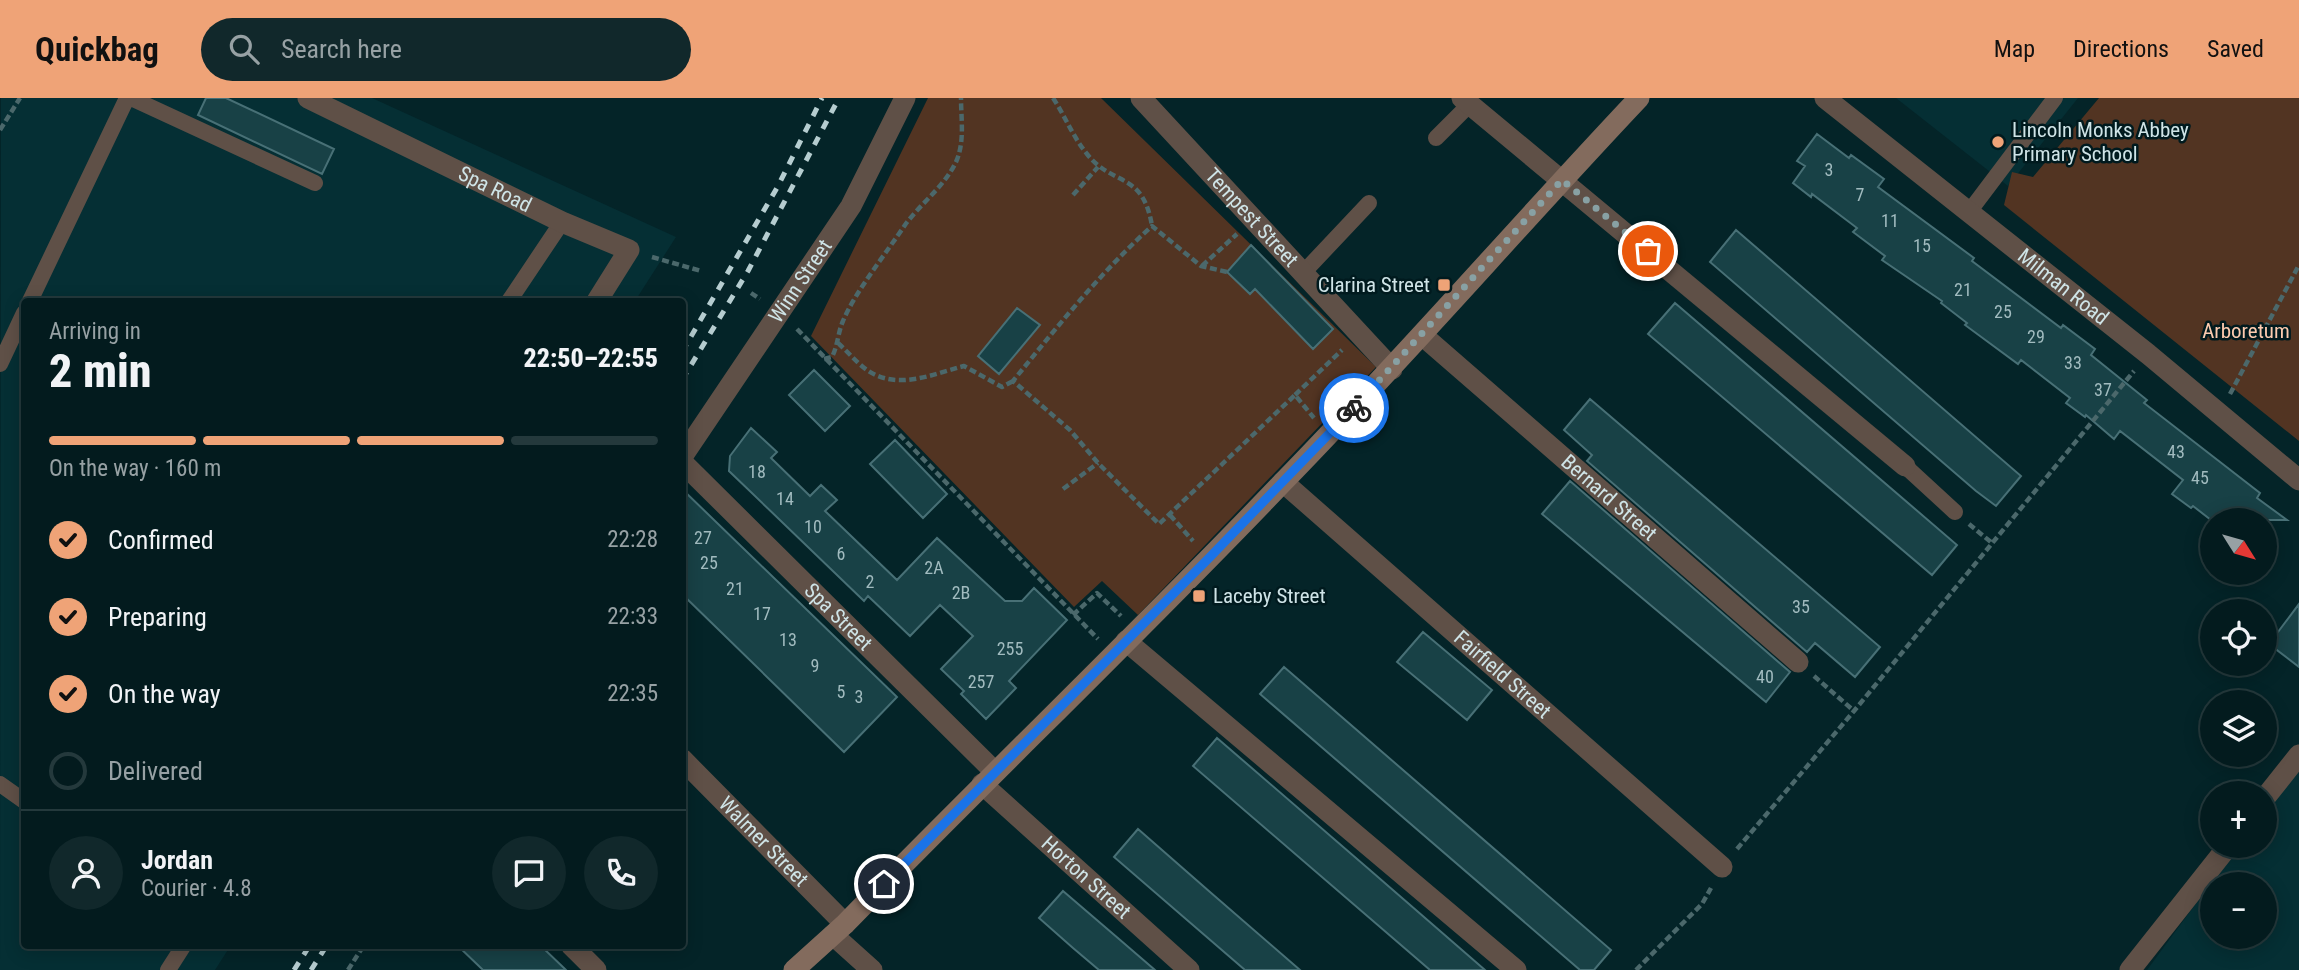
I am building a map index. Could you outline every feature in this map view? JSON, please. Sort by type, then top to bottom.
[{"type":"main road","points":[[794,970],[839,929],[1283,482],[1392,369],[1639,98]]},
{"type":"street","name":"Spa Road","points":[[308,98],[562,222],[629,250]]},
{"type":"street","name":"Winn Street","points":[[686,454],[851,206],[905,98]]},
{"type":"street","name":"Tempest Street","points":[[1141,98],[1392,369]]},
{"type":"street","name":"Milman Road","points":[[1825,98],[2148,355],[2299,480]]},
{"type":"street","points":[[1466,101],[1905,466]]},
{"type":"street","points":[[599,298],[629,250]]},
{"type":"street","name":"Bernard Street","points":[[1422,335],[1798,662]]},
{"type":"street","name":"Spa Street","points":[[686,464],[989,778]]},
{"type":"street","name":"Fairfield Street","points":[[1283,482],[1722,867]]},
{"type":"street","points":[[1126,642],[1516,970]]},
{"type":"street","points":[[2277,784],[2297,761]]},
{"type":"street","name":"Walmer Street","points":[[686,763],[839,929],[872,970]]},
{"type":"street","name":"Horton Street","points":[[989,778],[1189,970]]},
{"type":"street","points":[[2130,970],[2218,858]]},
{"type":"street","points":[[575,949],[596,970]]},
{"type":"lane","points":[[31,298],[129,98],[315,183]]},
{"type":"lane","points":[[1969,212],[2055,98]]},
{"type":"lane","points":[[1436,138],[1466,101]]},
{"type":"lane","points":[[1303,273],[1369,203]]},
{"type":"lane","points":[[511,298],[562,222]]},
{"type":"lane","points":[[0,364],[21,319]]},
{"type":"lane","points":[[1905,466],[1955,512]]},
{"type":"lane","points":[[0,784],[21,799]]},
{"type":"lane","points":[[168,970],[181,949]]},
{"type":"path","points":[[0,130],[20,98]]},
{"type":"path","points":[[824,359],[832,357],[842,321],[874,271],[908,222],[941,185],[956,162],[962,142],[961,98]]},
{"type":"path","points":[[1053,98],[1085,153],[1098,167],[1127,180],[1140,191],[1150,211],[1152,226],[1201,266],[1227,272]]},
{"type":"path","points":[[1073,195],[1098,167]]},
{"type":"path","points":[[1201,266],[1253,219]]},
{"type":"path","points":[[838,343],[868,370],[889,380],[914,380],[964,366],[1002,387],[1013,381],[1118,257],[1152,226]]},
{"type":"path","points":[[629,250],[701,271]]},
{"type":"path","points":[[2220,414],[2299,265]]},
{"type":"path","points":[[782,312],[824,359],[1073,615],[1126,642]]},
{"type":"path","points":[[1013,381],[1070,430],[1098,463],[1159,524],[1360,334]]},
{"type":"path","points":[[1636,970],[1702,904],[1722,867],[1854,712],[2148,355]]},
{"type":"path","points":[[1294,395],[1329,434]]},
{"type":"path","points":[[1063,489],[1098,463]]},
{"type":"path","points":[[1955,512],[1992,543]]},
{"type":"path","points":[[1170,516],[1209,558]]},
{"type":"path","points":[[1073,615],[1097,593],[1126,642]]},
{"type":"path","points":[[1798,662],[1854,712]]},
{"type":"path","points":[[348,970],[361,949]]},
{"type":"shaded area","points":[[1,98],[372,98],[676,237],[637,298],[21,298],[21,949],[228,949],[215,970],[0,970]]},
{"type":"shaded area","name":"Lincoln Monks Abbey Primary School","points":[[1896,98],[2078,98],[2008,186]]},
{"type":"shaded area","points":[[2299,764],[2299,970],[2147,970],[2200,898],[2200,949],[2277,949],[2277,872],[2219,872],[2229,858],[2277,858],[2277,794]]},
{"type":"green space","points":[[928,98],[1101,98],[1376,367],[1138,615],[1102,581],[1074,607],[811,336]]},
{"type":"green space","name":"Arboretum","points":[[2099,98],[2299,98],[2299,441],[2004,205],[2012,172],[2033,177]]},
{"type":"building","points":[[206,98],[226,98],[334,149],[322,174],[198,115]]},
{"type":"building","points":[[1817,134],[1884,179],[1878,187],[1974,258],[1972,261],[2061,328],[2063,325],[2095,349],[2091,355],[2147,400],[2144,403],[2260,493],[2257,498],[2271,508],[2200,508],[2200,511],[2193,506],[2191,508],[2172,494],[2183,480],[2120,431],[2114,439],[2086,415],[2085,417],[2066,403],[2070,398],[2021,360],[2018,364],[1965,325],[1967,323],[1941,303],[1942,301],[1882,260],[1885,256],[1853,232],[1857,228],[1793,183],[1805,166],[1797,161]]},
{"type":"building","points":[[1736,230],[2021,476],[1996,506],[1710,262]]},
{"type":"building","points":[[1251,245],[1333,329],[1313,349],[1255,289],[1250,294],[1227,272]]},
{"type":"building","points":[[1675,303],[1957,545],[1932,575],[1648,334]]},
{"type":"building","points":[[1017,308],[1040,325],[999,374],[978,356]]},
{"type":"building","points":[[814,370],[850,406],[825,431],[789,395]]},
{"type":"building","points":[[1590,399],[1880,647],[1855,677],[1815,643],[1807,652],[1587,461],[1592,455],[1564,430]]},
{"type":"building","points":[[751,428],[777,452],[771,458],[810,496],[821,485],[837,500],[825,511],[897,580],[937,538],[1005,601],[1022,601],[1034,588],[1067,620],[1009,681],[1016,688],[986,719],[961,694],[964,691],[941,669],[973,636],[940,605],[910,636],[868,596],[864,601],[729,471],[730,456]]},
{"type":"building","points":[[895,440],[947,494],[923,518],[870,464]]},
{"type":"building","points":[[1570,481],[1790,672],[1766,702],[1542,514]]},
{"type":"building","points":[[686,493],[897,697],[844,752],[686,598]]},
{"type":"building","points":[[2277,513],[2287,520],[2277,520]]},
{"type":"building","points":[[2299,604],[2299,667],[2277,650],[2277,633]]},
{"type":"building","points":[[1423,632],[1492,690],[1467,720],[1397,662]]},
{"type":"building","points":[[1284,667],[1611,950],[1594,970],[1580,970],[1260,694]]},
{"type":"building","points":[[1217,738],[1485,970],[1430,970],[1193,766]]},
{"type":"building","points":[[1138,829],[1300,970],[1245,970],[1114,857]]},
{"type":"building","points":[[1063,891],[1155,970],[1099,970],[1073,948],[1039,918]]},
{"type":"building","points":[[461,949],[544,949],[566,970],[483,970]]},
{"type":"railway","points":[[686,345],[778,186],[822,98]]},
{"type":"railway","points":[[686,373],[748,271],[839,98]]},
{"type":"railway","points":[[294,970],[307,949]]},
{"type":"railway","points":[[311,970],[324,949]]},
{"type":"way so far","points":[[1354,408],[1562,180],[1648,251]]},
{"type":"place","name":"Lincoln Monks Abbey Primary School","points":[[1998,142]]},
{"type":"place","name":"Clarina Street","points":[[1444,285]]},
{"type":"place","name":"Laceby Street","points":[[1199,596]]},
{"type":"route","points":[[884,884],[1209,558],[1354,408]]}]
